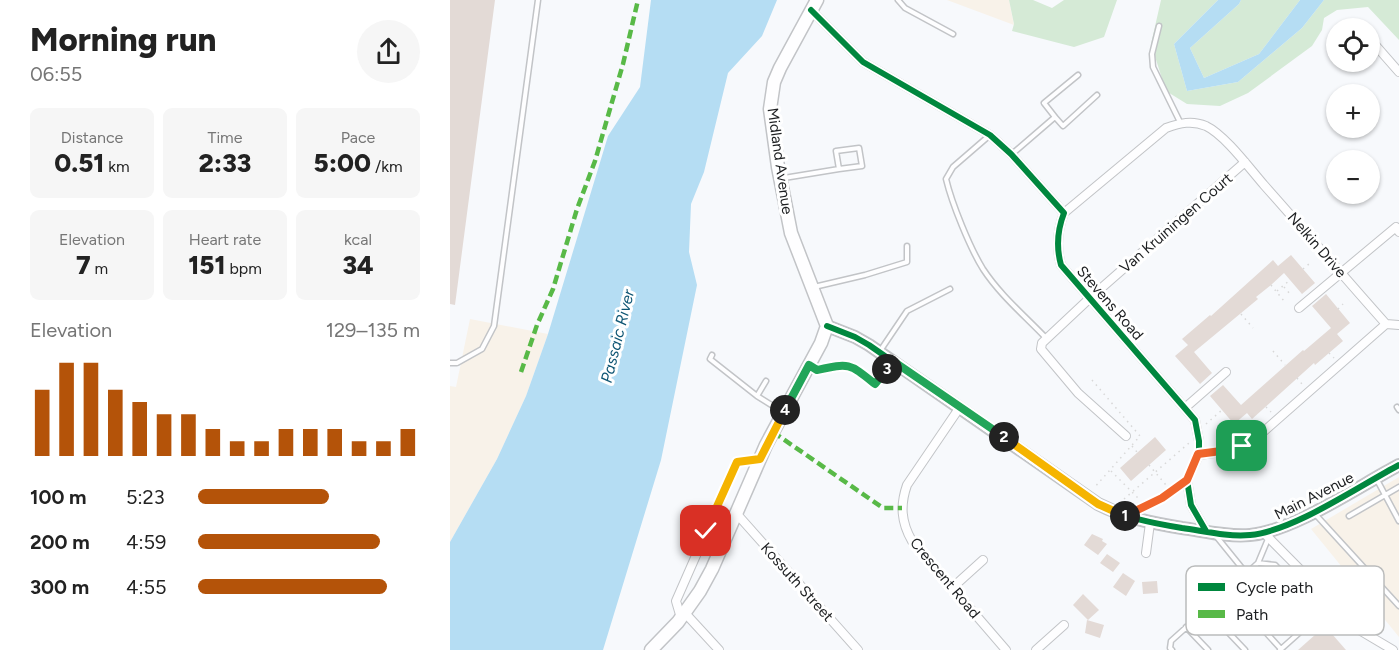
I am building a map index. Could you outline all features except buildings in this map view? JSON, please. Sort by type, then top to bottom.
[{"type":"main road","name":"Midland Avenue","points":[[814,5],[780,68],[771,95],[770,109],[791,233],[810,288],[827,326]]},
{"type":"main road","points":[[651,650],[683,615],[712,569],[760,459],[827,326]]},
{"type":"street","points":[[814,5],[863,62],[990,135],[1011,154],[1064,213],[1166,128],[1181,123]]},
{"type":"street","points":[[1380,50],[1399,72]]},
{"type":"street","name":"Nelkin Drive","points":[[1181,123],[1194,122],[1217,132],[1386,324]]},
{"type":"street","name":"Van Kruiningen Court","points":[[1046,338],[1245,162]]},
{"type":"street","name":"Stevens Road","points":[[1064,213],[1057,237],[1057,252],[1061,265],[1195,420],[1198,427],[1198,454],[1187,480]]},
{"type":"street","points":[[1299,308],[1340,272],[1397,229]]},
{"type":"street","points":[[1198,454],[1229,450],[1254,440],[1386,324],[1399,325]]},
{"type":"street","name":"Main Avenue","points":[[827,326],[855,337],[893,361],[1098,504],[1125,516],[1150,523],[1232,535],[1266,535],[1399,465]]},
{"type":"street","points":[[1046,338],[1041,349],[1078,393],[1126,436]]},
{"type":"street","points":[[1186,407],[1226,372]]},
{"type":"street","name":"Crescent Road","points":[[960,407],[907,485],[902,508],[903,520],[912,541],[1006,650]]},
{"type":"street","points":[[719,650],[683,615],[676,601],[737,462],[760,459]]},
{"type":"street","points":[[1125,516],[1162,498],[1187,480],[1191,505],[1210,532]]},
{"type":"street","name":"Kossuth Street","points":[[736,513],[858,650]]},
{"type":"street","points":[[1146,553],[1150,523]]},
{"type":"street","points":[[1266,535],[1296,566]]},
{"type":"street","points":[[952,588],[983,560]]},
{"type":"street","points":[[1036,650],[1064,626]]},
{"type":"street","points":[[1365,635],[1380,647],[1394,650]]},
{"type":"lane","points":[[450,363],[457,363],[482,349],[494,326],[538,0]]},
{"type":"lane","points":[[898,0],[905,8],[953,34]]},
{"type":"lane","points":[[1159,26],[1152,54],[1153,67],[1181,123]]},
{"type":"lane","points":[[1078,75],[1044,104],[1054,117],[1063,126],[1097,95]]},
{"type":"lane","points":[[1011,154],[1054,117]]},
{"type":"lane","points":[[990,135],[953,167],[946,179],[950,195],[983,269],[1002,293],[1046,338]]},
{"type":"lane","points":[[780,178],[862,166],[859,148],[836,151],[839,169]]},
{"type":"lane","points":[[810,288],[907,262],[907,246]]},
{"type":"lane","points":[[879,352],[907,311],[950,289]]},
{"type":"lane","points":[[712,355],[710,359],[783,413]]},
{"type":"lane","points":[[809,365],[817,370],[844,364],[854,368],[875,384],[893,361]]},
{"type":"lane","points":[[757,396],[766,381]]},
{"type":"lane","points":[[1376,477],[1399,520]]},
{"type":"lane","points":[[1349,516],[1399,487]]},
{"type":"lane","points":[[1313,512],[1362,566]]},
{"type":"lane","points":[[1210,532],[1239,566]]},
{"type":"lane","points":[[1254,566],[1258,563],[1266,535]]},
{"type":"lane","points":[[1258,563],[1276,566]]},
{"type":"lane","points":[[1384,590],[1399,606]]},
{"type":"lane","points":[[1172,650],[1171,641],[1186,627]]},
{"type":"lane","points":[[1194,635],[1208,650]]},
{"type":"lane","points":[[1231,635],[1245,650]]},
{"type":"lane","points":[[1267,635],[1280,650],[1297,635]]},
{"type":"path","points":[[1303,269],[1309,264]]},
{"type":"path","points":[[1277,292],[1290,280]]},
{"type":"path","points":[[1271,285],[1284,301]]},
{"type":"path","points":[[1283,287],[1291,295]]},
{"type":"path","points":[[1338,309],[1343,304]]},
{"type":"path","points":[[1241,314],[1253,328]]},
{"type":"path","points":[[1273,351],[1285,365]]},
{"type":"path","points":[[1329,353],[1334,358]]},
{"type":"path","points":[[1297,378],[1303,385]]},
{"type":"path","points":[[1266,407],[1271,412]]},
{"type":"path","points":[[1206,424],[1222,410]]},
{"type":"path","points":[[1124,499],[1189,443]]},
{"type":"path","points":[[1132,445],[1137,452]]},
{"type":"path","points":[[1149,465],[1167,486]]},
{"type":"path","points":[[1110,470],[1139,499]]},
{"type":"shaded area","points":[[947,0],[1009,0],[1014,25]]},
{"type":"shaded area","points":[[470,319],[548,334],[526,396],[497,459],[450,542],[450,386],[456,387]]},
{"type":"shaded area","points":[[1399,477],[1399,637],[1384,619],[1384,566],[1341,566],[1311,529]]},
{"type":"green space","points":[[1009,0],[1033,0],[1052,8],[1064,0],[1117,0],[1104,37],[1074,47],[1012,31],[1014,24]]},
{"type":"green space","points":[[1161,0],[1218,0],[1174,44],[1187,91],[1238,82],[1302,28],[1324,0],[1399,0],[1399,40],[1368,7],[1337,10],[1324,18],[1322,30],[1312,46],[1248,93],[1220,106],[1187,104],[1166,91],[1151,44]]},
{"type":"green space","points":[[1241,0],[1300,0],[1259,54],[1204,78],[1190,48]]},
{"type":"water","name":"Passaic River","points":[[651,0],[777,0],[762,36],[728,73],[704,172],[691,204],[689,252],[697,285],[661,460],[603,650],[450,650],[450,542],[497,459],[526,396],[548,334],[608,136],[640,87]]},
{"type":"water","points":[[1218,0],[1241,0],[1190,48],[1204,78],[1259,54],[1300,0],[1324,0],[1302,28],[1238,82],[1187,91],[1174,44]]},
{"type":"marked path","points":[[521,372],[537,325],[553,289],[577,209],[595,161],[623,64],[638,0]]},
{"type":"marked path","points":[[773,432],[883,508],[902,508]]},
{"type":"cycle path","points":[[811,10],[863,62],[990,135],[1011,154],[1064,213],[1058,239],[1061,265],[1195,420],[1199,455],[1187,480],[1191,505],[1206,531]]},
{"type":"cycle path","points":[[827,326],[869,345],[1098,504],[1139,519],[1224,534],[1250,535],[1267,532],[1306,517],[1399,465]]},
{"type":"route","points":[[706,531],[737,462],[760,459],[809,365],[817,370],[844,364],[854,368],[875,384],[893,361],[1098,504],[1125,516],[1162,498],[1187,480],[1198,454],[1242,446]]}]
